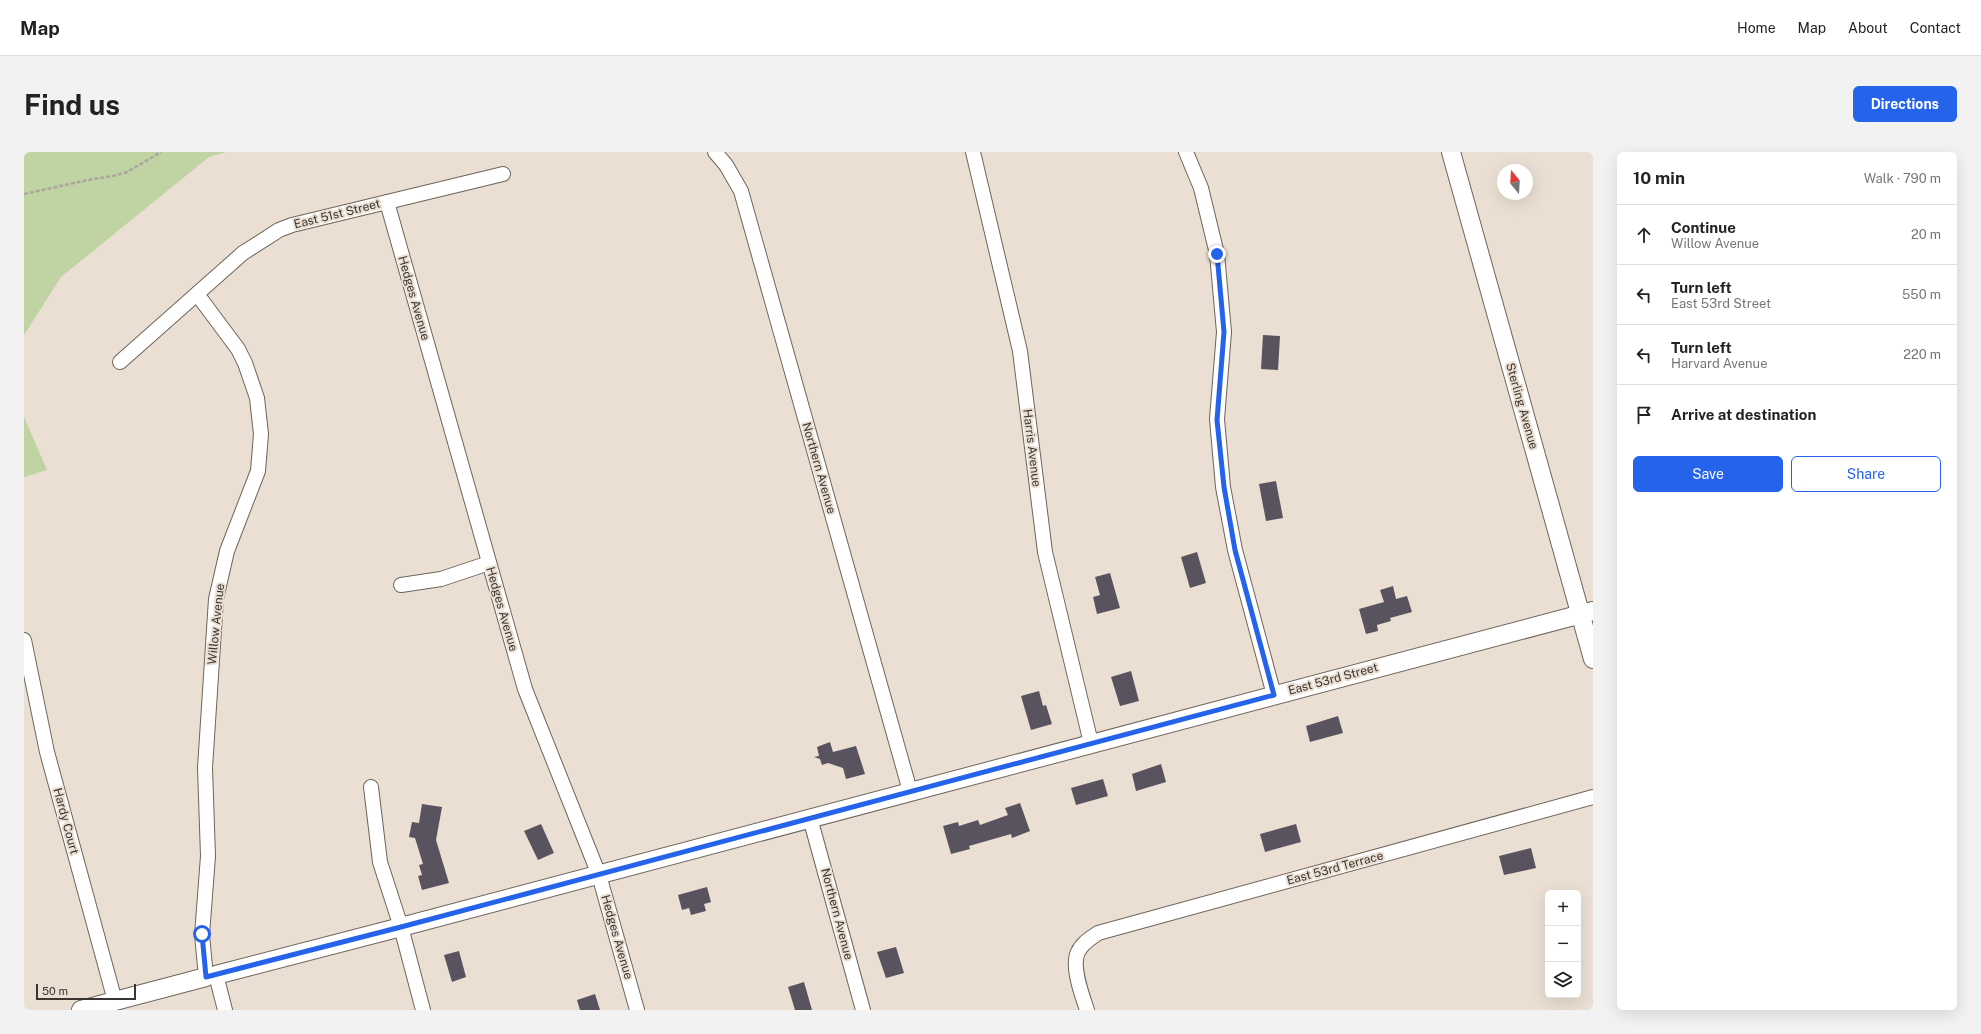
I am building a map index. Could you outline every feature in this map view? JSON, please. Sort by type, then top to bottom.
[{"type":"street","name":"Northern Avenue","points":[[714,152],[726,165],[741,191],[910,791]]},
{"type":"street","name":"Harris Avenue","points":[[973,152],[1020,351],[1045,552],[1091,743]]},
{"type":"street","points":[[1186,152],[1201,188],[1208,211],[1217,254],[1223,306],[1224,332],[1217,420],[1224,487],[1235,550],[1274,695]]},
{"type":"street","name":"Sterling Avenue","points":[[1452,152],[1587,613],[1593,659]]},
{"type":"street","name":"East 51st Street","points":[[120,362],[243,253],[279,230],[292,225],[503,174]]},
{"type":"street","name":"Hedges Avenue","points":[[387,202],[525,689],[599,875],[637,1010]]},
{"type":"street","name":"Willow Avenue","points":[[197,294],[238,349],[245,363],[257,398],[261,434],[258,470],[227,551],[216,599],[205,768],[208,856],[202,934],[211,976],[225,1010]]},
{"type":"street","points":[[401,585],[441,579],[489,563]]},
{"type":"street","name":"East 53rd Street","points":[[80,1010],[599,875],[1091,743],[1587,613]]},
{"type":"street","name":"Hardy Court","points":[[24,640],[47,752],[115,1000]]},
{"type":"street","points":[[371,787],[380,862],[401,927],[423,1010]]},
{"type":"street","name":"East 53rd Terrace","points":[[1087,1010],[1075,964],[1078,952],[1098,933],[1593,797]]},
{"type":"street","name":"Northern Avenue","points":[[810,818],[863,1010]]},
{"type":"path","points":[[24,194],[127,172],[161,152]]},
{"type":"green space","points":[[24,152],[226,152],[209,157],[61,277],[24,335]]},
{"type":"green space","points":[[24,417],[47,470],[24,477]]},
{"type":"building","points":[[1263,335],[1280,336],[1278,370],[1261,369]]},
{"type":"building","points":[[1276,481],[1283,518],[1266,521],[1259,484]]},
{"type":"building","points":[[1197,552],[1206,583],[1190,588],[1181,557]]},
{"type":"building","points":[[1110,573],[1120,608],[1097,614],[1093,597],[1100,595],[1095,577]]},
{"type":"building","points":[[1393,586],[1396,599],[1407,596],[1412,612],[1390,618],[1391,621],[1377,625],[1378,631],[1366,634],[1359,609],[1384,602],[1380,590]]},
{"type":"building","points":[[1131,671],[1139,701],[1120,706],[1111,677]]},
{"type":"building","points":[[1039,691],[1043,706],[1046,705],[1052,724],[1031,730],[1021,696]]},
{"type":"building","points":[[1338,716],[1343,733],[1310,742],[1306,726]]},
{"type":"building","points":[[830,742],[833,752],[856,746],[865,774],[846,779],[843,768],[828,763],[822,765],[820,759],[814,757],[819,756],[817,747]]},
{"type":"building","points":[[1161,764],[1166,782],[1136,791],[1132,774]]},
{"type":"building","points":[[1103,779],[1108,796],[1076,805],[1071,788]]},
{"type":"building","points":[[1020,803],[1030,831],[1012,838],[1011,834],[969,846],[970,849],[951,854],[943,826],[958,822],[959,826],[978,820],[980,825],[1008,815],[1005,808]]},
{"type":"building","points":[[422,804],[442,807],[436,840],[449,883],[422,890],[418,876],[422,875],[419,865],[423,864],[415,838],[409,837],[412,822],[419,823]]},
{"type":"building","points":[[541,824],[554,853],[538,860],[524,831]]},
{"type":"building","points":[[1296,824],[1301,842],[1265,852],[1260,834]]},
{"type":"building","points":[[1531,848],[1536,868],[1504,875],[1499,856]]},
{"type":"building","points":[[707,887],[711,902],[704,904],[706,911],[691,915],[689,908],[682,910],[678,895]]},
{"type":"building","points":[[896,947],[904,973],[886,978],[877,952]]},
{"type":"building","points":[[459,951],[466,977],[452,982],[444,955]]},
{"type":"building","points":[[804,982],[812,1010],[795,1010],[788,987]]},
{"type":"building","points":[[595,994],[600,1010],[580,1010],[577,1000]]},
{"type":"route","points":[[202,934],[206,977],[599,875],[1274,695],[1235,550],[1224,487],[1217,420],[1224,332],[1223,306],[1217,254]]}]
